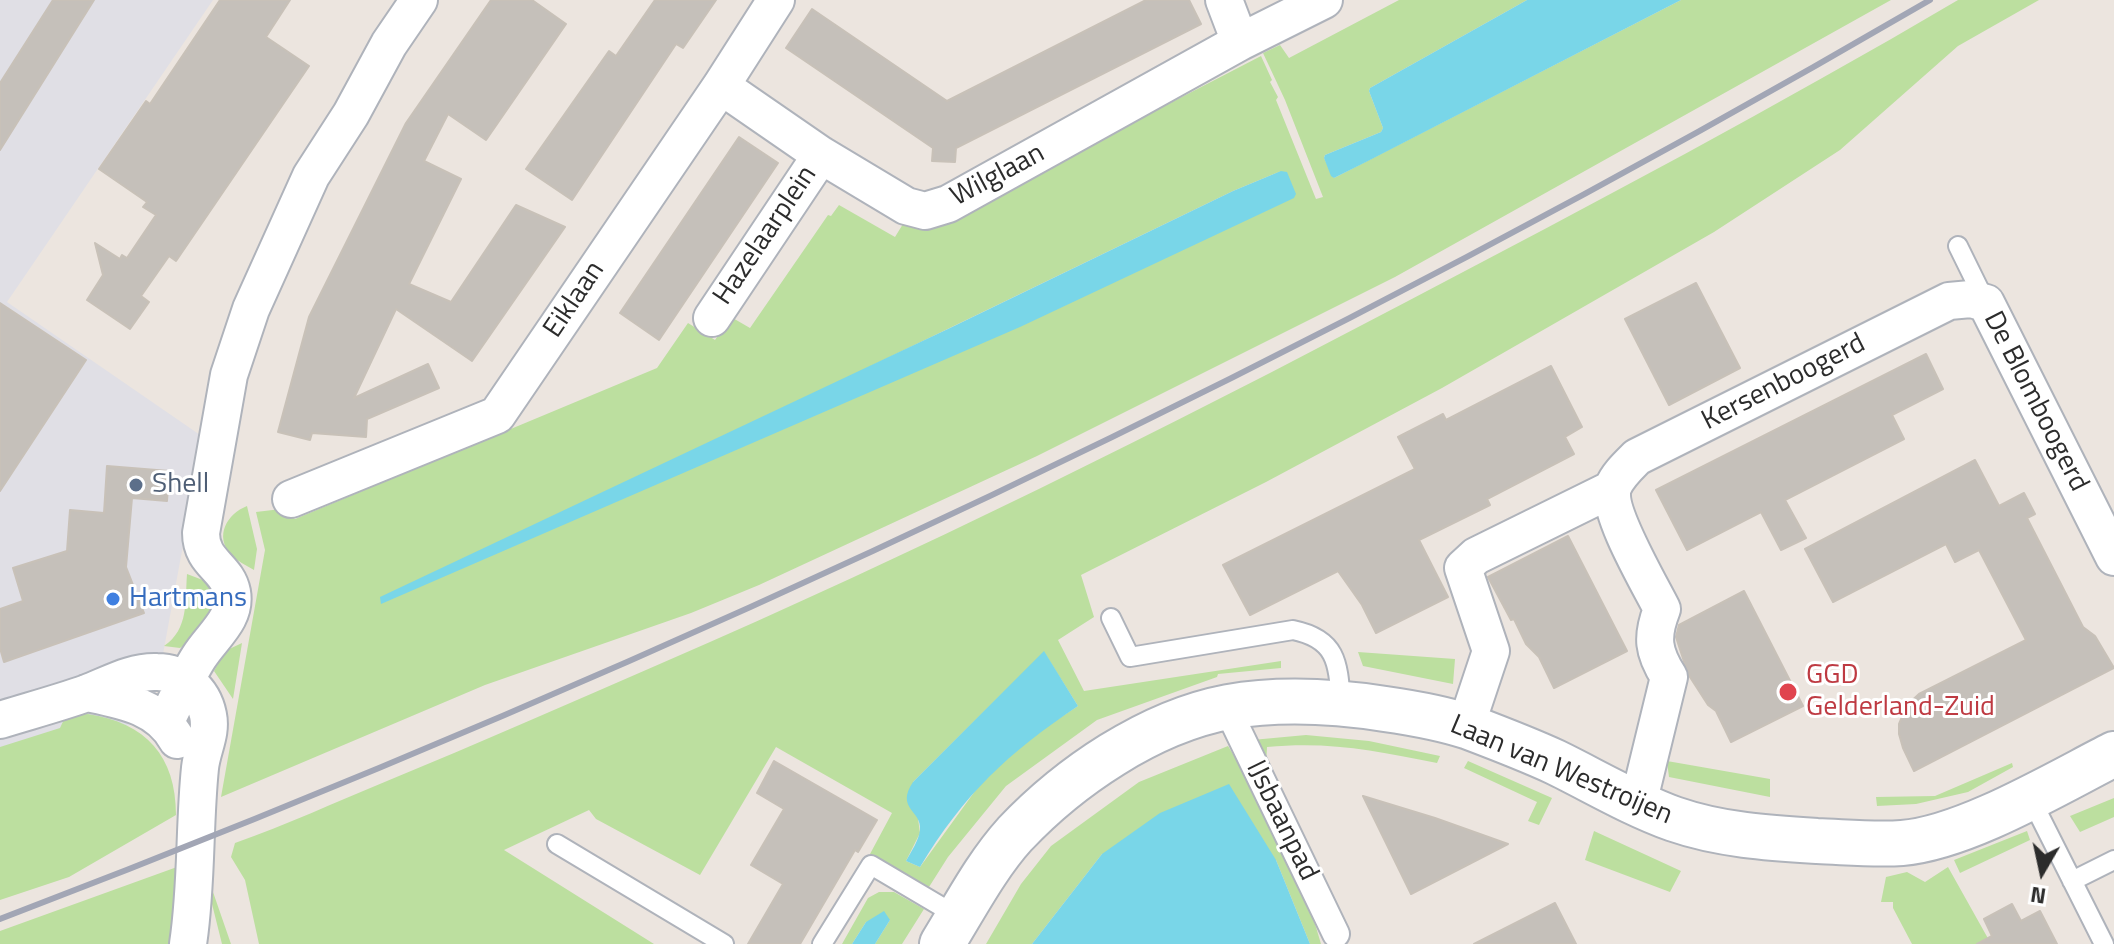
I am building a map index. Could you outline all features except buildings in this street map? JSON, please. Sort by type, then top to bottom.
[{"type":"street","points":[[165,723],[199,657],[222,628],[231,605],[232,592],[226,579],[208,559],[201,545],[201,533],[227,385],[251,309],[311,176],[351,114],[389,44],[419,0]]},
{"type":"street","name":"Eiklaan","points":[[291,499],[497,415],[776,0]]},
{"type":"street","points":[[1224,0],[1240,42],[1324,0]]},
{"type":"street","name":"Wilglaan","points":[[721,86],[821,155],[906,206],[925,211],[948,204],[1240,42]]},
{"type":"street","name":"Hazelaarplein","points":[[712,318],[821,155]]},
{"type":"street","name":"Kersenboogerd","points":[[1466,726],[1491,651],[1463,568],[1476,556],[1612,489],[1620,474],[1637,457],[1949,301],[1978,301]]},
{"type":"street","name":"De Blomboogerd","points":[[1978,301],[2114,557]]},
{"type":"street","points":[[1612,489],[1614,512],[1662,609],[1655,629],[1657,658],[1669,677],[1638,804]]},
{"type":"street","points":[[0,720],[141,673],[173,673],[200,694],[210,728],[200,765],[190,928],[211,944]]},
{"type":"street","points":[[87,693],[148,710],[165,723],[180,746],[200,765]]},
{"type":"street","name":"Laan van Westroijen","points":[[951,930],[1013,837],[1051,800],[1093,767],[1134,743],[1189,719],[1227,708],[1298,701],[1341,702],[1420,714],[1466,726],[1553,761],[1638,804],[1719,832],[1874,844],[1906,843],[1938,837],[2030,797],[2114,754]]},
{"type":"street","name":"IJsbaanpad","points":[[1227,708],[1336,934]]},
{"type":"lane","points":[[1958,246],[1978,301]]},
{"type":"lane","points":[[1111,618],[1130,657],[1293,630],[1306,633],[1318,638],[1336,659],[1341,702]]},
{"type":"lane","points":[[2030,797],[2072,881],[2109,943]]},
{"type":"lane","points":[[557,844],[724,944]]},
{"type":"lane","points":[[2072,881],[2114,860]]},
{"type":"lane","points":[[822,944],[871,865],[951,930]]},
{"type":"shaded area","points":[[0,0],[213,0],[7,302],[203,437],[151,719],[0,762]]},
{"type":"green space","points":[[1399,0],[1527,0],[1370,88],[1383,128],[1381,132],[1325,155],[1334,178],[1681,0],[1891,0],[1395,277],[1037,456],[759,585],[691,613],[485,685],[221,797],[265,550],[256,512],[281,509],[295,519],[657,368],[688,323],[715,340],[731,317],[750,328],[828,215],[831,216],[839,205],[895,237],[906,219],[925,230],[1261,56],[1316,199],[1323,197],[1263,53],[1280,45],[1289,58]],"holes":[[[1281,171],[381,603],[1233,191]]]},
{"type":"green space","points":[[1958,0],[2039,0],[1958,46],[1840,150],[1714,232],[1442,388],[1266,482],[1081,575],[1094,617],[1058,640],[1084,691],[1281,661],[1281,668],[1218,674],[1217,677],[1097,720],[1006,786],[948,857],[929,887],[870,854],[892,813],[776,747],[700,875],[596,819],[589,810],[504,850],[654,944],[259,944],[245,880],[231,857],[235,843],[662,663],[1038,489],[1224,397],[1477,265],[1685,154]],"holes":[[[1044,652],[1078,706],[1029,738],[983,780],[920,867],[906,861],[920,833],[913,782]]]},
{"type":"green space","points":[[247,506],[257,549],[254,570],[231,555],[223,533],[234,514]]},
{"type":"green space","points":[[187,574],[208,582],[217,598],[206,629],[180,648],[164,646],[182,623]]},
{"type":"green space","points":[[242,643],[233,699],[214,671],[225,651]]},
{"type":"green space","points":[[1358,652],[1455,659],[1453,684],[1363,666]]},
{"type":"green space","points":[[88,714],[126,725],[154,746],[170,776],[176,815],[69,877],[0,900],[0,747],[60,728],[66,715]]},
{"type":"green space","points":[[1306,735],[1369,741],[1440,756],[1437,763],[1353,748],[1290,745],[1267,747],[1266,767],[1252,740]]},
{"type":"green space","points":[[1228,746],[1248,778],[1313,917],[1321,944],[1310,944],[1276,860],[1102,854],[1032,944],[986,944],[1021,884],[1051,846],[1139,782]]},
{"type":"green space","points":[[1468,761],[1552,798],[1539,825],[1528,821],[1537,802],[1464,768]]},
{"type":"green space","points":[[1667,761],[1770,779],[1770,797],[1669,777]]},
{"type":"green space","points":[[2012,763],[2013,767],[1968,792],[1916,804],[1877,806],[1876,797],[1935,796]]},
{"type":"green space","points":[[2114,798],[2114,817],[2080,832],[2070,816]]},
{"type":"green space","points":[[1594,831],[1681,871],[1670,892],[1585,860]]},
{"type":"green space","points":[[2027,831],[2030,840],[1960,873],[1954,860]]},
{"type":"green space","points":[[177,867],[173,944],[0,944],[0,931]]},
{"type":"green space","points":[[1948,867],[1990,942],[1988,944],[1912,944],[1893,908],[1893,902],[1881,902],[1886,877],[1907,872],[1925,882]]},
{"type":"green space","points":[[209,892],[213,892],[231,944],[222,944]]},
{"type":"green space","points":[[879,892],[894,892],[924,909],[902,944],[875,944],[890,920],[866,922],[852,944],[842,944],[868,898]]},
{"type":"water","points":[[1527,0],[1681,0],[1366,162],[1334,178],[1331,176],[1325,155],[1381,132],[1383,128],[1370,88]]},
{"type":"water","points":[[1281,171],[1287,172],[1296,194],[1294,198],[1020,327],[381,604],[380,597],[1233,191]]},
{"type":"water","points":[[1044,651],[1078,706],[1030,741],[989,777],[953,818],[920,867],[906,861],[920,830],[920,823],[907,798],[913,782]]},
{"type":"water","points":[[1229,784],[1276,860],[1310,944],[1032,944],[1102,854],[1160,813]]},
{"type":"water","points":[[884,911],[890,920],[875,944],[852,944],[866,922]]},
{"type":"railway","points":[[0,919],[496,719],[984,499],[1224,382],[1462,259],[1698,132],[1930,0]]},
{"type":"place","name":"Shell","points":[[136,485]]},
{"type":"place","name":"Hartmans","points":[[113,599]]},
{"type":"place","name":"GGD Gelderland-Zuid","points":[[1788,692]]}]
